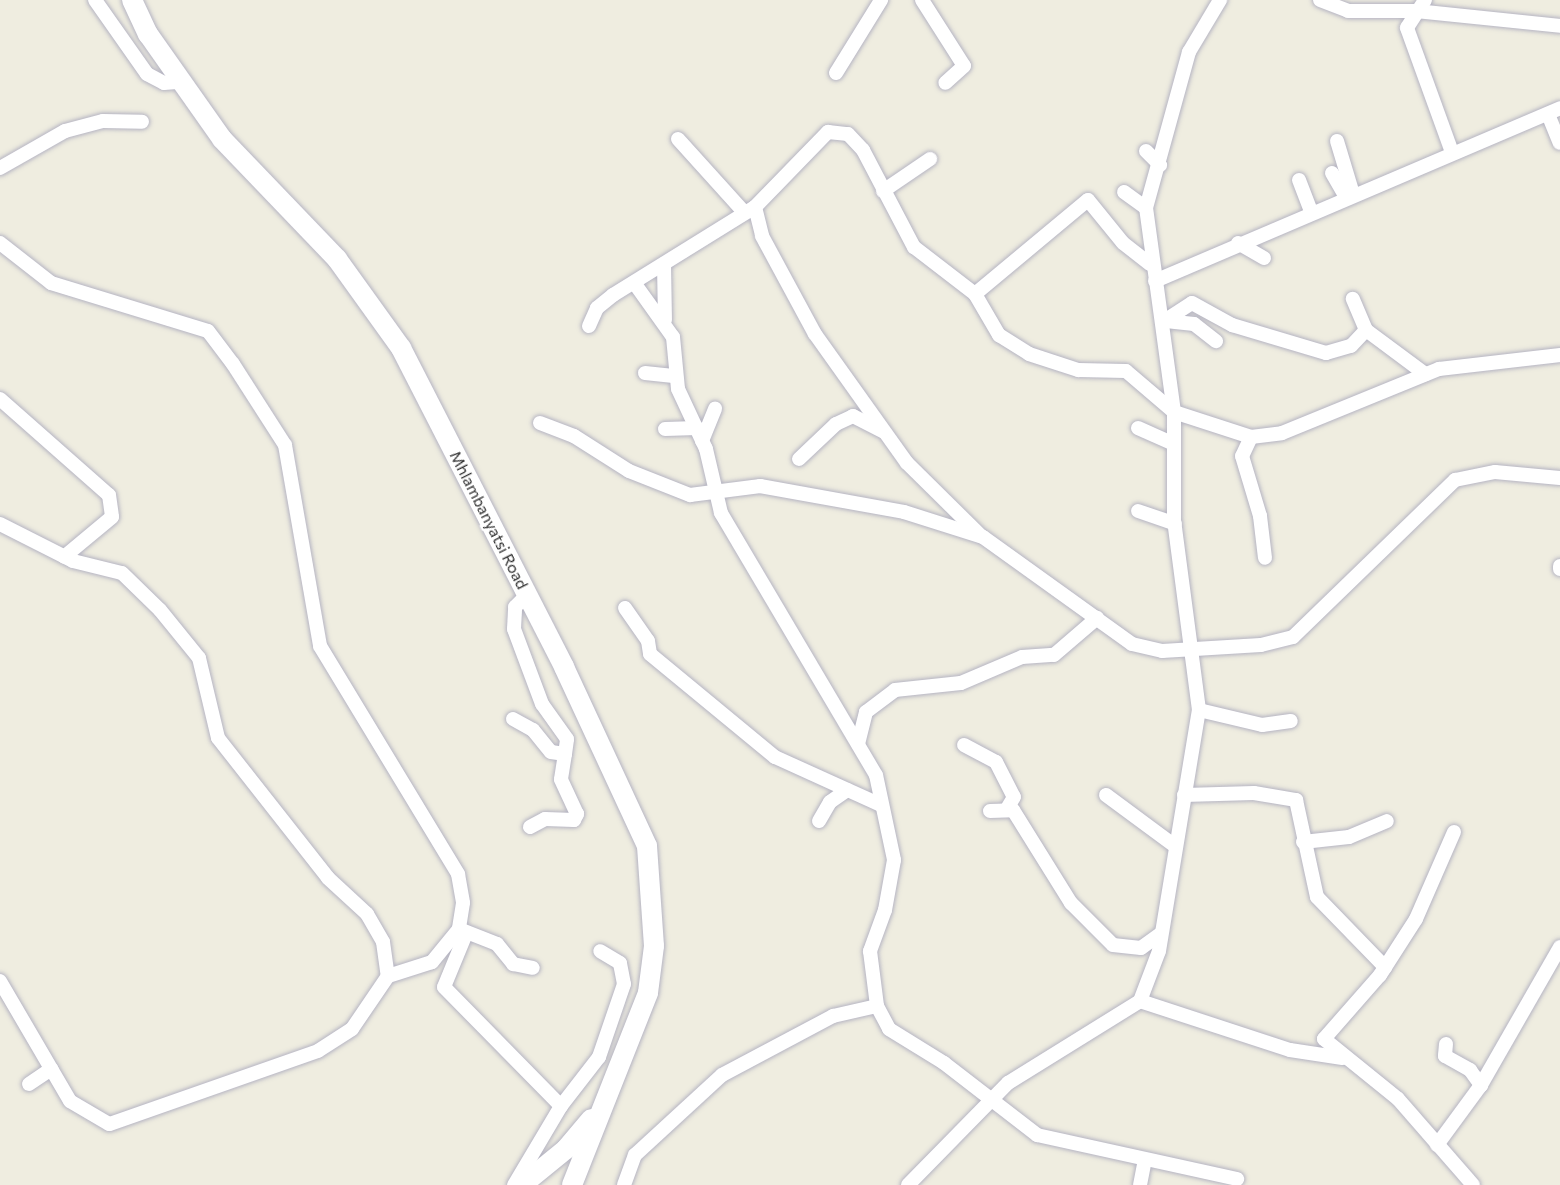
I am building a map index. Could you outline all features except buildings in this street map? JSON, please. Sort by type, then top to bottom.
[{"type":"main road","name":"Mhlambanyatsi Road","points":[[132,0],[180,82],[222,139],[301,218],[378,313],[401,348],[527,595],[647,846],[654,946],[648,993],[637,1030],[600,1107],[572,1185]]},
{"type":"main road","name":"Mhlambanyatsi Road","points":[[522,1185],[566,1149],[600,1107]]},
{"type":"street","points":[[95,0],[147,74],[164,83],[180,82]]},
{"type":"street","points":[[836,73],[881,0]]},
{"type":"street","points":[[922,0],[964,66],[945,83]]},
{"type":"street","points":[[908,1185],[1008,1083],[1140,1001],[1150,984],[1199,710],[1187,647],[1175,524],[1174,412],[1164,321],[1150,264],[1146,208],[1160,165],[1189,52],[1220,0]]},
{"type":"street","points":[[1320,0],[1348,11],[1420,5],[1560,26]]},
{"type":"street","points":[[1420,5],[1407,28],[1452,152]]},
{"type":"street","points":[[1155,281],[1238,243],[1554,111],[1560,143]]},
{"type":"street","points":[[0,168],[65,131],[103,121],[142,122]]},
{"type":"street","points":[[589,326],[597,308],[749,210],[828,132],[855,140],[914,247],[975,294],[999,336],[1029,354],[1078,370],[1126,371],[1174,412],[1251,437],[1282,433],[1425,374],[1494,358],[1560,355]]},
{"type":"street","points":[[678,139],[749,210],[815,334],[907,463],[983,537],[1132,644],[1162,651],[1187,647],[1261,645],[1293,637],[1455,480],[1495,472],[1560,478]]},
{"type":"street","points":[[1337,141],[1349,196]]},
{"type":"street","points":[[1146,151],[1160,165]]},
{"type":"street","points":[[883,191],[930,159]]},
{"type":"street","points":[[1332,172],[1349,196]]},
{"type":"street","points":[[1299,180],[1311,212]]},
{"type":"street","points":[[1124,192],[1146,208]]},
{"type":"street","points":[[975,294],[1088,200],[1123,243],[1150,264]]},
{"type":"street","points":[[0,243],[51,283],[208,331],[233,364],[285,445],[320,646],[458,874],[462,932],[444,987],[561,1106]]},
{"type":"street","points":[[1238,243],[1264,258]]},
{"type":"street","points":[[664,264],[665,320]]},
{"type":"street","points":[[635,284],[665,320],[673,337],[676,375],[699,435],[714,495],[876,775],[894,860],[885,910],[870,951],[877,1006],[901,1041],[944,1063],[1036,1135],[1237,1179]]},
{"type":"street","points":[[1353,299],[1366,330],[1425,374]]},
{"type":"street","points":[[1164,321],[1192,303],[1232,325],[1326,353],[1351,346],[1366,330]]},
{"type":"street","points":[[1164,321],[1194,324],[1216,341]]},
{"type":"street","points":[[645,373],[676,375]]},
{"type":"street","points":[[0,399],[109,495],[112,517],[64,556]]},
{"type":"street","points":[[699,435],[715,409]]},
{"type":"street","points":[[799,459],[853,416],[887,434]]},
{"type":"street","points":[[540,423],[574,436],[629,471],[690,495],[714,495],[760,486],[904,512],[983,537]]},
{"type":"street","points":[[1138,428],[1174,444]]},
{"type":"street","points":[[665,429],[699,435]]},
{"type":"street","points":[[1251,437],[1242,456],[1260,516],[1265,558]]},
{"type":"street","points":[[1138,512],[1175,524]]},
{"type":"street","points":[[0,524],[64,556],[122,573],[199,658],[218,738],[328,878],[367,914],[383,942],[388,976]]},
{"type":"street","points":[[527,595],[515,607],[514,629],[542,704],[567,739],[561,779],[577,814],[574,820],[545,819],[530,827]]},
{"type":"street","points":[[625,608],[648,641],[650,654],[775,757],[881,805]]},
{"type":"street","points":[[858,744],[866,712],[895,690],[961,683],[1022,657],[1054,655],[1097,618]]},
{"type":"street","points":[[1199,710],[1262,725],[1292,722]]},
{"type":"street","points":[[513,719],[533,730],[550,752],[565,754]]},
{"type":"street","points":[[964,745],[996,762],[1014,797],[1008,807],[990,811]]},
{"type":"street","points":[[819,821],[830,802],[847,790]]},
{"type":"street","points":[[1107,795],[1175,846]]},
{"type":"street","points":[[1184,795],[1288,796],[1296,800],[1317,897],[1385,967]]},
{"type":"street","points":[[1008,807],[1093,931],[1129,951],[1160,934]]},
{"type":"street","points":[[1304,842],[1349,837],[1387,821]]},
{"type":"street","points":[[1290,1050],[1324,1039],[1385,967],[1416,919],[1454,832]]},
{"type":"street","points":[[462,932],[497,944],[513,964],[533,968]]},
{"type":"street","points":[[0,981],[70,1101],[109,1124],[318,1051],[352,1029],[388,976],[432,962],[462,932]]},
{"type":"street","points":[[1437,1145],[1480,1084],[1560,947]]},
{"type":"street","points":[[514,1185],[561,1106],[599,1057],[624,984],[620,963],[600,951]]},
{"type":"street","points":[[1140,1001],[1290,1050],[1344,1058]]},
{"type":"street","points":[[624,1185],[635,1155],[722,1075],[833,1016],[877,1006]]},
{"type":"street","points":[[1324,1039],[1344,1058],[1398,1099],[1473,1185]]},
{"type":"street","points":[[1446,1044],[1445,1056],[1470,1070],[1480,1084]]},
{"type":"street","points":[[29,1084],[51,1069]]},
{"type":"street","points":[[1140,1185],[1145,1160]]}]
